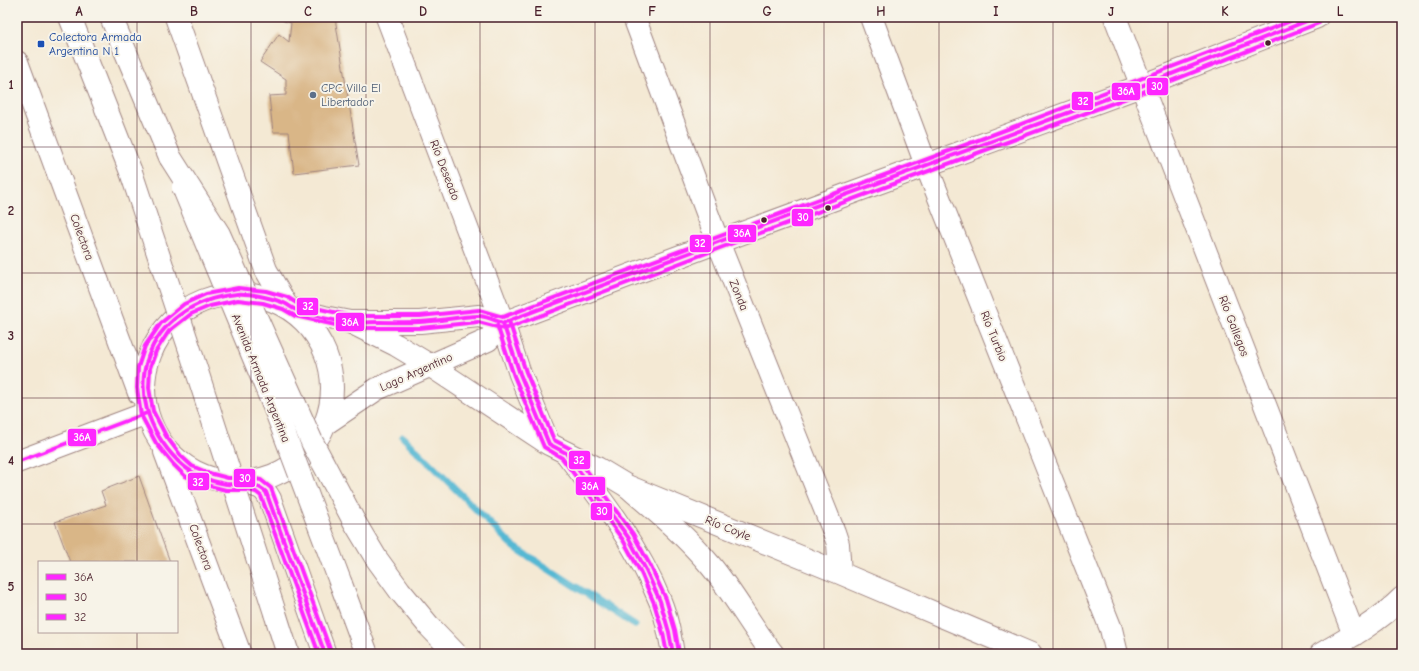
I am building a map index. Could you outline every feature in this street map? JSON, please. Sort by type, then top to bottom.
[{"type":"main road","points":[[70,17],[131,172],[288,654]]},
{"type":"main road","name":"Avenida Armada Argentina","points":[[111,17],[276,414],[367,654]]},
{"type":"main road","points":[[176,17],[266,270],[290,306]]},
{"type":"main road","name":"Río Deseado","points":[[387,17],[503,323]]},
{"type":"main road","name":"Zonda","points":[[634,17],[718,242],[834,532],[838,544],[840,573]]},
{"type":"main road","name":"Río Turbio","points":[[871,17],[926,165],[1111,629],[1117,654]]},
{"type":"main road","name":"Río Gallegos","points":[[1115,17],[1354,635]]},
{"type":"main road","name":"Lago Argentino","points":[[328,422],[377,389],[488,340],[503,323],[1141,86],[1317,17]]},
{"type":"main road","name":"Colectora","points":[[17,62],[147,413]]},
{"type":"main road","points":[[170,157],[220,234],[312,442],[355,523],[376,558],[400,592],[429,626],[456,654]]},
{"type":"main road","name":"Lago Argentino","points":[[290,306],[311,327],[321,344],[327,360],[331,383],[332,402],[328,422],[319,436],[285,469],[249,484],[227,484],[207,479],[189,471],[177,460],[161,439],[147,413],[143,388],[144,367],[151,348],[165,327],[188,309],[208,300],[238,294],[264,297],[324,317],[350,322],[420,322],[479,316],[503,323]]},
{"type":"main road","points":[[350,322],[396,345],[431,366],[558,448]]},
{"type":"main road","points":[[503,323],[520,374],[558,448],[624,531],[646,570],[660,601],[670,632],[673,654]]},
{"type":"main road","points":[[17,462],[147,413]]},
{"type":"main road","name":"Colectora","points":[[161,439],[240,654]]},
{"type":"main road","name":"Río Coyle","points":[[558,448],[597,468],[627,486],[840,573],[1031,654]]},
{"type":"main road","points":[[249,484],[259,486],[266,492],[270,499],[325,654]]},
{"type":"main road","points":[[627,486],[666,520],[712,567],[773,654]]},
{"type":"main road","points":[[1321,654],[1354,635],[1402,598]]},
{"type":"building","name":"CPC Villa El Libertador","points":[[277,17],[323,17],[322,19],[335,18],[359,165],[294,173],[289,132],[273,132],[269,96],[286,95],[286,79],[260,62],[279,34],[289,42],[291,23]]},
{"type":"building","points":[[139,476],[170,561],[70,561],[55,522],[106,505],[101,491]]},
{"type":"waterway","points":[[403,437],[513,546],[635,625]]},
{"type":"transit line","name":"32","points":[[319,654],[261,496],[256,492],[248,490],[226,490],[206,485],[185,476],[156,443],[141,415],[137,388],[138,367],[145,346],[161,323],[184,304],[206,294],[238,288],[266,291],[287,297],[298,304],[351,316],[420,316],[479,310],[503,317],[1202,56],[1301,17]]},
{"type":"transit line","name":"36A","points":[[325,654],[266,492],[251,484],[226,484],[206,479],[194,473],[178,461],[158,435],[147,408],[144,382],[148,356],[160,334],[179,315],[205,301],[242,294],[273,299],[310,314],[343,321],[419,322],[480,316],[503,323],[1141,86],[1317,17]]},
{"type":"transit line","name":"30","points":[[331,652],[271,488],[261,480],[250,478],[228,478],[209,473],[192,466],[181,456],[166,436],[153,411],[149,388],[150,368],[156,351],[169,331],[191,314],[210,306],[238,300],[263,303],[283,309],[295,316],[349,328],[420,328],[478,322],[505,329],[1143,92],[1319,23]]},
{"type":"transit line","name":"32","points":[[509,321],[526,372],[554,440],[571,449],[633,534],[651,567],[666,599],[675,630],[679,653]]},
{"type":"transit line","name":"36A","points":[[503,323],[520,374],[549,444],[566,453],[628,537],[646,570],[660,601],[669,632],[673,654]]},
{"type":"transit line","name":"30","points":[[497,325],[514,376],[544,447],[562,458],[623,540],[641,573],[654,603],[663,633],[667,654]]},
{"type":"transit line","name":"36A","points":[[17,462],[147,413]]},
{"type":"place","name":"Colectora Armada Argentina N 1","points":[[41,44]]},
{"type":"place","name":"CPC Villa El Libertador","points":[[313,95]]}]
